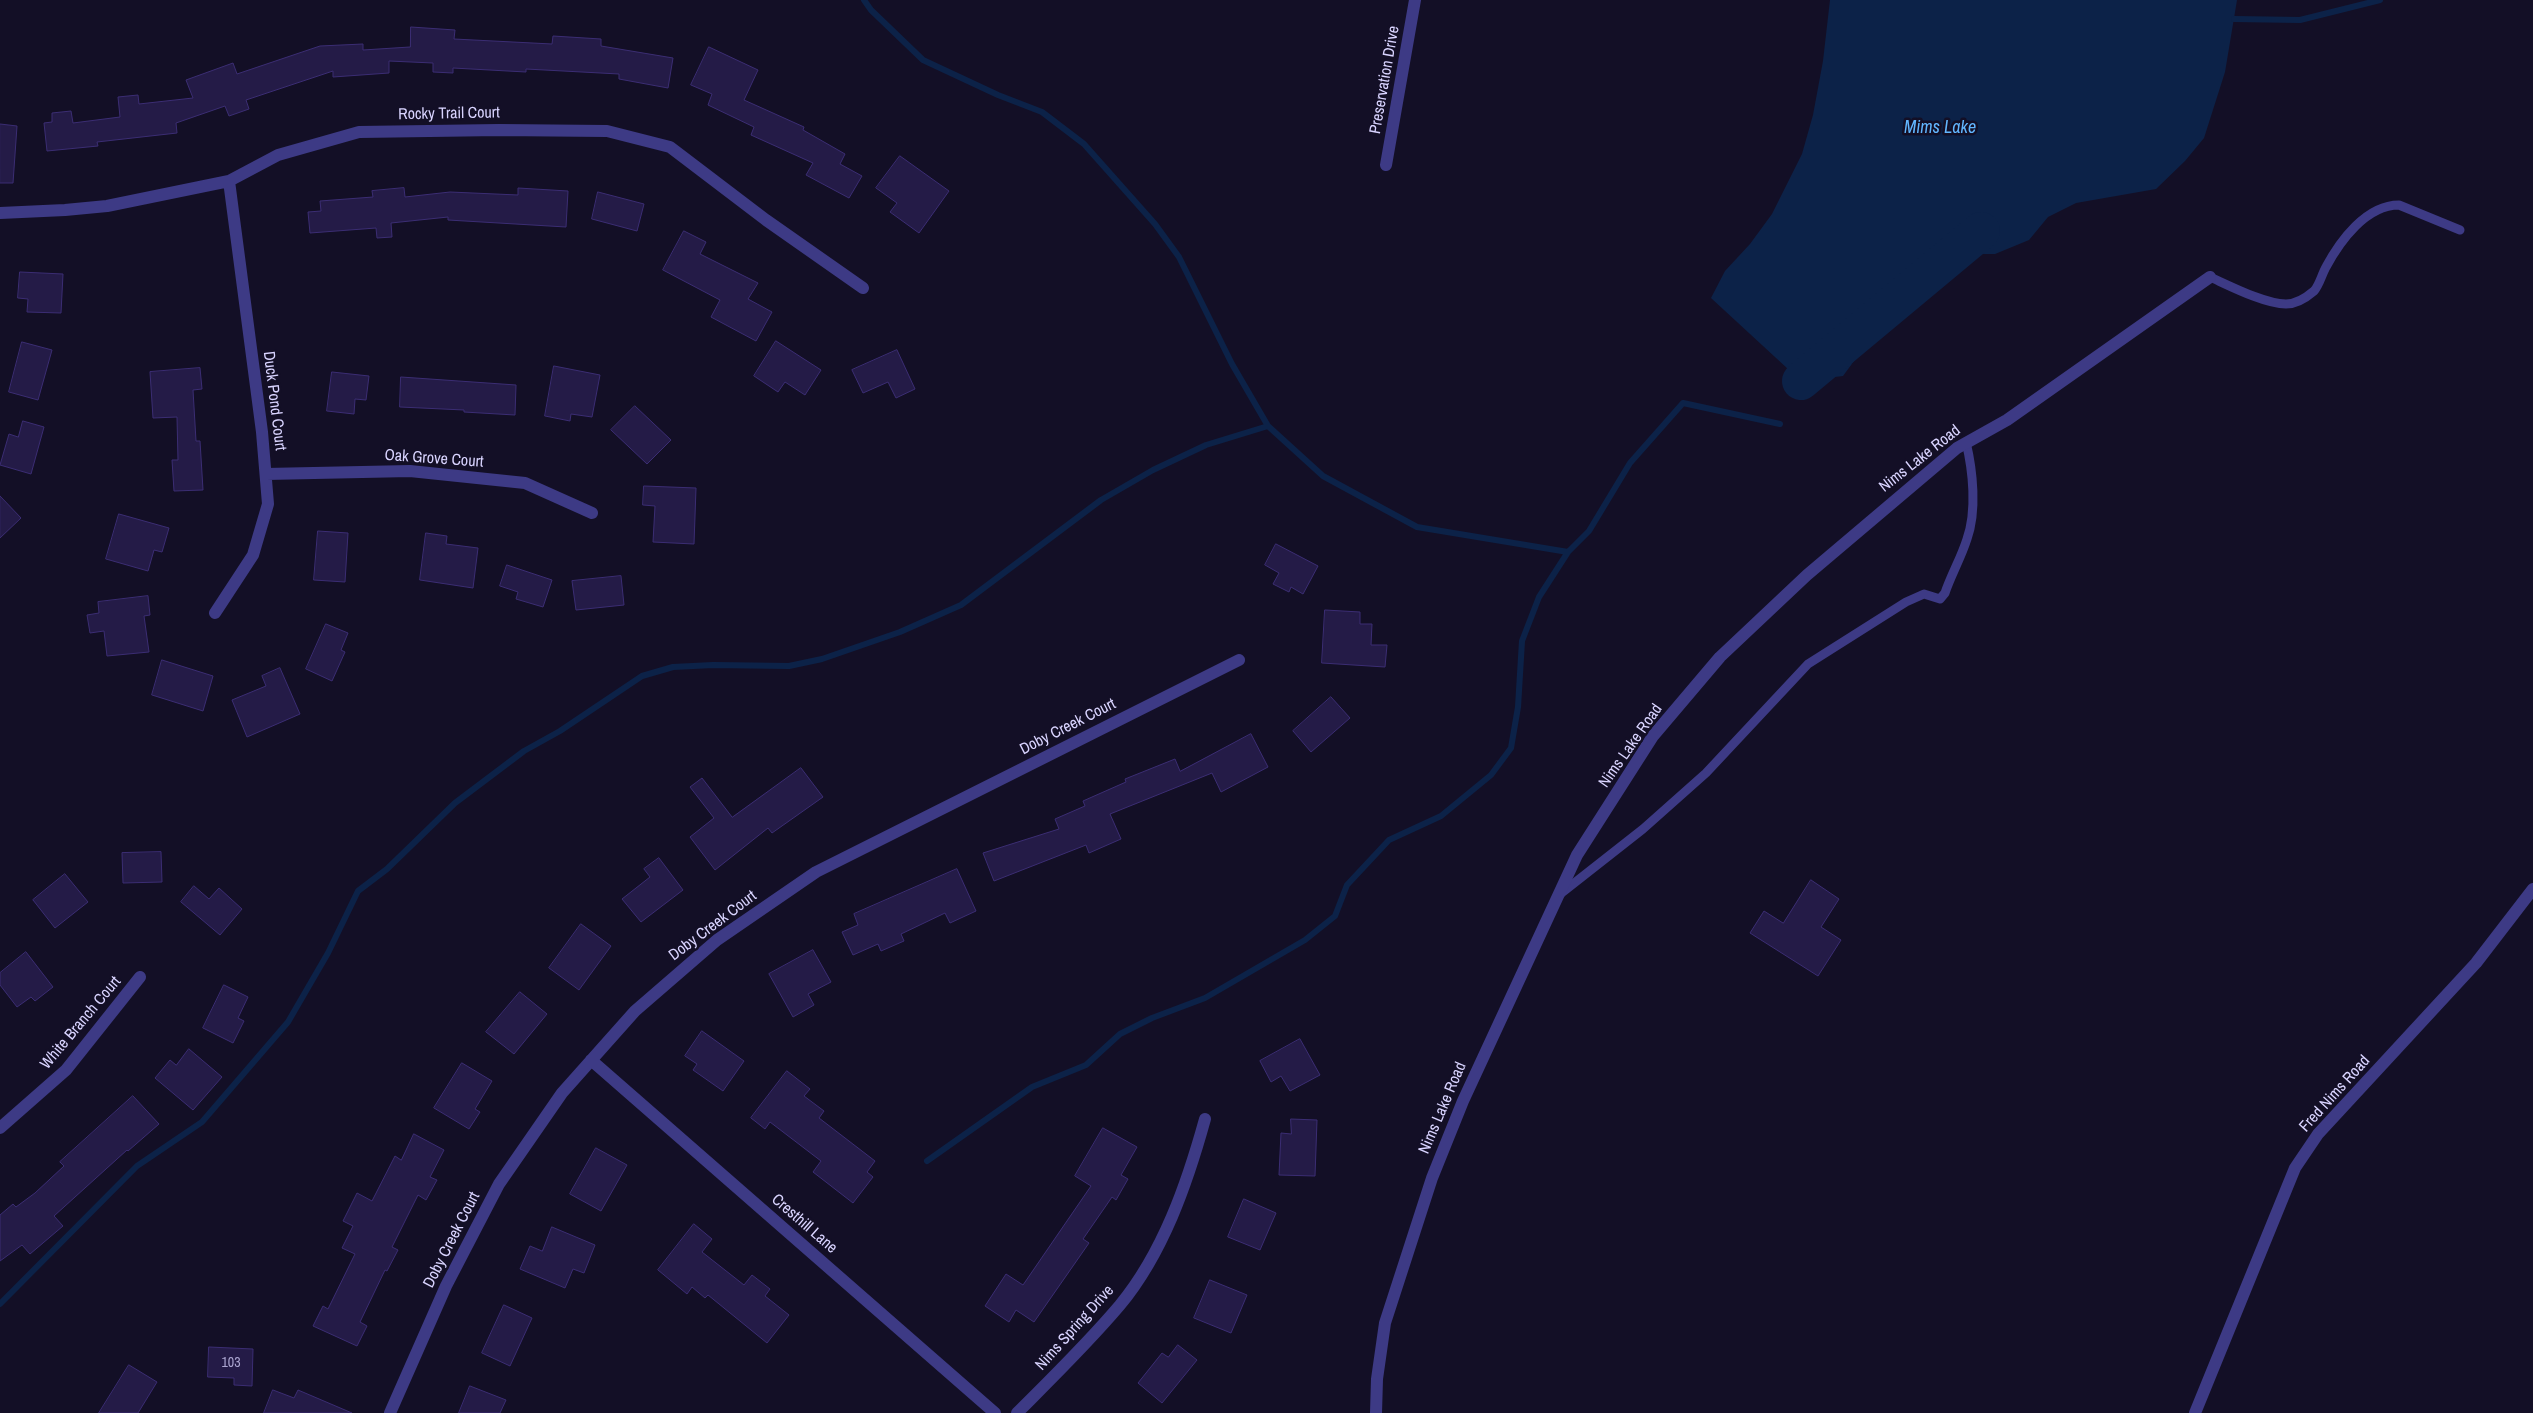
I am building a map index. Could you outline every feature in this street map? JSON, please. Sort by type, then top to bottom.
[{"type":"street","name":"Preservation Drive","points":[[1386,165],[1415,0]]},
{"type":"street","name":"Rocky Trail Court","points":[[0,212],[66,210],[107,206],[229,181],[278,155],[359,132],[607,131],[670,147],[766,220],[863,288]]},
{"type":"street","name":"Duck Pond Court","points":[[215,613],[253,554],[268,504],[266,474],[229,181]]},
{"type":"street","name":"Nims Lake Road","points":[[1376,1413],[1377,1379],[1385,1323],[1432,1178],[1495,1029],[1578,855],[1653,736],[1720,657],[1872,518],[1956,448],[2007,420],[2210,277]]},
{"type":"street","name":"Oak Grove Court","points":[[266,474],[410,471],[525,483],[592,513]]},
{"type":"street","name":"Doby Creek Court","points":[[390,1413],[446,1286],[499,1184],[562,1092],[634,1011],[717,940],[816,872],[1239,660]]},
{"type":"street","name":"Fred Nims Road","points":[[2196,1413],[2295,1168],[2318,1134],[2476,963],[2533,889]]},
{"type":"street","name":"White Branch Court","points":[[0,1128],[66,1070],[140,977]]},
{"type":"street","name":"Cresthill Lane","points":[[592,1060],[995,1413]]},
{"type":"street","name":"Nims Spring Drive","points":[[1018,1413],[1120,1304],[1148,1264],[1172,1216],[1194,1159],[1205,1120]]},
{"type":"lane","points":[[2210,277],[2268,300],[2284,304],[2295,303],[2315,290],[2337,248],[2356,226],[2370,215],[2389,205],[2398,205],[2460,230]]},
{"type":"lane","points":[[1559,896],[1643,829],[1706,773],[1808,664],[1906,602],[1924,594],[1940,599],[1946,593],[1968,536],[1973,495],[1971,463],[1966,442]]},
{"type":"water","name":"Mims Lake","points":[[1830,0],[2237,0],[2225,72],[2204,138],[2185,161],[2156,189],[2076,203],[2048,217],[2029,240],[1995,254],[1963,254],[1918,274],[1843,376],[1801,381],[1711,298],[1725,271],[1750,244],[1772,214],[1802,154],[1813,115],[1823,61]]},
{"type":"building","points":[[411,27],[455,30],[454,39],[552,44],[553,36],[601,39],[601,46],[673,58],[668,88],[619,79],[619,74],[526,69],[526,72],[453,68],[453,73],[433,72],[433,63],[389,61],[389,73],[333,77],[333,71],[246,100],[249,109],[229,116],[225,106],[176,123],[177,133],[97,142],[98,146],[47,151],[44,123],[52,122],[52,113],[71,111],[73,123],[120,117],[118,97],[138,95],[139,104],[193,98],[186,80],[233,63],[237,74],[320,46],[363,44],[363,50],[410,47]]},
{"type":"building","points":[[709,47],[758,70],[744,100],[804,127],[803,130],[845,154],[840,164],[862,176],[849,198],[806,175],[813,163],[751,135],[754,127],[708,105],[712,94],[691,85]]},
{"type":"building","points":[[0,124],[17,126],[13,183],[0,183]]},
{"type":"building","points":[[900,156],[949,191],[919,233],[890,212],[897,203],[876,188]]},
{"type":"building","points":[[404,188],[405,197],[450,192],[518,195],[518,188],[568,191],[566,227],[448,220],[448,217],[391,223],[392,237],[377,238],[376,228],[310,233],[308,212],[321,211],[320,201],[373,197],[372,191]]},
{"type":"building","points":[[598,192],[644,204],[637,231],[592,219]]},
{"type":"building","points":[[684,231],[706,242],[700,254],[758,283],[748,299],[772,312],[756,341],[711,317],[720,300],[663,270]]},
{"type":"building","points":[[20,272],[63,274],[61,313],[27,312],[28,299],[18,298]]},
{"type":"building","points":[[776,341],[821,370],[805,395],[785,382],[778,392],[754,376]]},
{"type":"building","points":[[22,342],[52,350],[38,400],[9,392]]},
{"type":"building","points":[[897,350],[915,389],[896,398],[888,382],[863,393],[852,370]]},
{"type":"building","points":[[554,366],[600,375],[592,417],[571,414],[570,421],[545,416]]},
{"type":"building","points":[[200,368],[202,389],[193,390],[196,441],[200,441],[203,490],[174,491],[172,460],[178,460],[177,417],[153,418],[150,372]]},
{"type":"building","points":[[332,372],[369,376],[366,400],[355,399],[354,414],[327,411]]},
{"type":"building","points":[[401,377],[516,385],[515,415],[400,407]]},
{"type":"building","points":[[635,406],[671,440],[647,464],[611,430]]},
{"type":"building","points":[[23,421],[44,427],[31,474],[0,465],[9,434],[18,437]]},
{"type":"building","points":[[644,486],[696,488],[694,544],[653,542],[655,506],[643,505]]},
{"type":"building","points":[[0,496],[21,518],[0,538]]},
{"type":"building","points":[[119,514],[169,528],[162,552],[154,550],[148,571],[106,559]]},
{"type":"building","points":[[318,531],[348,533],[345,582],[314,580]]},
{"type":"building","points":[[426,533],[447,536],[446,544],[478,548],[473,588],[420,580]]},
{"type":"building","points":[[1276,544],[1318,566],[1303,594],[1291,587],[1289,592],[1273,584],[1279,573],[1265,565]]},
{"type":"building","points":[[507,565],[552,580],[543,607],[516,599],[518,592],[500,586]]},
{"type":"building","points":[[621,576],[624,605],[576,610],[572,581]]},
{"type":"building","points":[[148,596],[150,615],[144,616],[149,652],[107,656],[104,631],[90,633],[87,615],[99,613],[98,602]]},
{"type":"building","points":[[1325,610],[1360,612],[1360,624],[1372,624],[1371,645],[1387,645],[1385,667],[1322,663]]},
{"type":"building","points":[[326,624],[348,633],[341,650],[345,652],[332,681],[306,669]]},
{"type":"building","points":[[162,660],[213,676],[203,711],[152,695]]},
{"type":"building","points":[[280,668],[300,714],[247,737],[232,700],[266,686],[262,676]]},
{"type":"building","points":[[1331,697],[1350,718],[1311,752],[1293,731]]},
{"type":"building","points":[[1251,734],[1268,767],[1221,792],[1212,773],[1110,814],[1121,839],[1089,853],[1086,845],[994,881],[983,853],[1059,829],[1055,819],[1085,806],[1083,801],[1126,782],[1125,779],[1175,759],[1180,771]]},
{"type":"building","points":[[801,768],[823,797],[772,833],[768,828],[715,870],[690,837],[714,818],[690,787],[702,778],[732,817]]},
{"type":"building","points":[[161,852],[162,882],[123,883],[122,853]]},
{"type":"building","points":[[659,858],[683,890],[641,922],[622,899],[650,877],[644,869]]},
{"type":"building","points":[[957,869],[976,911],[950,923],[945,913],[901,934],[904,941],[881,951],[878,944],[853,955],[842,932],[858,925],[854,914]]},
{"type":"building","points":[[65,874],[88,902],[55,928],[33,900]]},
{"type":"building","points":[[1811,880],[1839,899],[1821,927],[1841,940],[1818,976],[1750,933],[1764,911],[1783,923]]},
{"type":"building","points":[[194,886],[209,899],[219,888],[242,909],[220,935],[181,902]]},
{"type":"building","points":[[581,924],[611,946],[579,990],[549,968]]},
{"type":"building","points":[[813,950],[831,982],[808,994],[814,1005],[793,1017],[769,974]]},
{"type":"building","points":[[26,952],[53,987],[35,1001],[31,997],[17,1007],[0,985],[0,973]]},
{"type":"building","points":[[224,985],[248,997],[238,1018],[244,1021],[233,1043],[203,1028]]},
{"type":"building","points":[[520,992],[547,1014],[514,1054],[486,1032]]},
{"type":"building","points":[[702,1031],[744,1061],[723,1091],[693,1070],[697,1064],[685,1056]]},
{"type":"building","points":[[1300,1039],[1320,1075],[1290,1091],[1281,1076],[1271,1082],[1260,1061]]},
{"type":"building","points":[[189,1049],[222,1077],[193,1110],[155,1078],[170,1060],[176,1065]]},
{"type":"building","points":[[462,1063],[492,1081],[475,1109],[480,1112],[469,1129],[434,1108]]},
{"type":"building","points":[[787,1071],[810,1089],[804,1096],[824,1111],[819,1118],[875,1161],[867,1172],[873,1177],[853,1203],[813,1172],[821,1161],[770,1122],[765,1129],[751,1118]]},
{"type":"building","points":[[133,1096],[159,1124],[127,1150],[54,1216],[63,1226],[30,1254],[22,1245],[0,1261],[0,1215],[13,1204],[16,1207],[35,1193],[64,1166],[60,1162]]},
{"type":"building","points":[[1291,1119],[1317,1120],[1315,1176],[1279,1175],[1281,1133],[1291,1134]]},
{"type":"building","points":[[1103,1128],[1137,1147],[1121,1175],[1128,1179],[1116,1200],[1112,1197],[1083,1239],[1089,1243],[1034,1322],[1016,1310],[1009,1322],[985,1306],[1006,1274],[1023,1285],[1091,1186],[1075,1176]]},
{"type":"building","points":[[414,1134],[444,1150],[430,1177],[437,1180],[426,1200],[418,1195],[392,1247],[398,1250],[387,1271],[385,1270],[360,1322],[367,1326],[357,1346],[313,1326],[323,1306],[328,1309],[355,1254],[342,1248],[353,1226],[343,1221],[357,1193],[372,1201],[395,1156],[401,1160]]},
{"type":"building","points":[[596,1148],[627,1165],[601,1211],[570,1194]]},
{"type":"building","points":[[1244,1199],[1276,1213],[1260,1250],[1228,1237]]},
{"type":"building","points":[[694,1224],[712,1239],[702,1252],[744,1285],[752,1275],[770,1289],[765,1296],[789,1315],[767,1343],[708,1295],[705,1298],[692,1287],[687,1294],[658,1270]]},
{"type":"building","points":[[552,1227],[595,1245],[584,1273],[573,1269],[565,1288],[520,1269],[530,1246],[542,1251]]},
{"type":"building","points":[[1210,1280],[1247,1295],[1231,1333],[1194,1318]]},
{"type":"building","points":[[504,1305],[532,1318],[510,1366],[482,1353]]},
{"type":"building","points":[[1178,1345],[1197,1360],[1162,1403],[1138,1383],[1162,1353],[1168,1357]]},
{"type":"building","points":[[209,1347],[253,1349],[252,1386],[234,1385],[234,1378],[208,1377]]},
{"type":"building","points":[[129,1365],[157,1382],[138,1413],[99,1413]]},
{"type":"building","points":[[470,1386],[506,1400],[500,1413],[459,1413]]},
{"type":"building","points":[[273,1390],[294,1398],[298,1390],[352,1413],[264,1413]]},
{"type":"waterway","points":[[864,0],[871,10],[923,60],[998,95],[1042,112],[1084,144],[1155,224],[1179,257],[1232,364],[1268,426],[1323,476],[1417,527],[1568,552]]},
{"type":"waterway","points":[[2234,19],[2300,20],[2380,0]]},
{"type":"waterway","points":[[1801,381],[1981,231]]},
{"type":"waterway","points":[[927,1161],[1032,1087],[1086,1065],[1120,1034],[1152,1018],[1205,998],[1305,940],[1335,916],[1347,885],[1389,840],[1441,816],[1491,775],[1511,748],[1518,707],[1522,641],[1539,597],[1568,552],[1589,531],[1630,463],[1683,403],[1780,424]]},
{"type":"waterway","points":[[0,1304],[137,1166],[202,1122],[288,1022],[328,953],[358,891],[387,869],[455,803],[524,751],[560,731],[642,676],[673,667],[713,665],[789,666],[822,659],[900,632],[961,605],[1101,500],[1153,470],[1206,445],[1268,426]]}]
